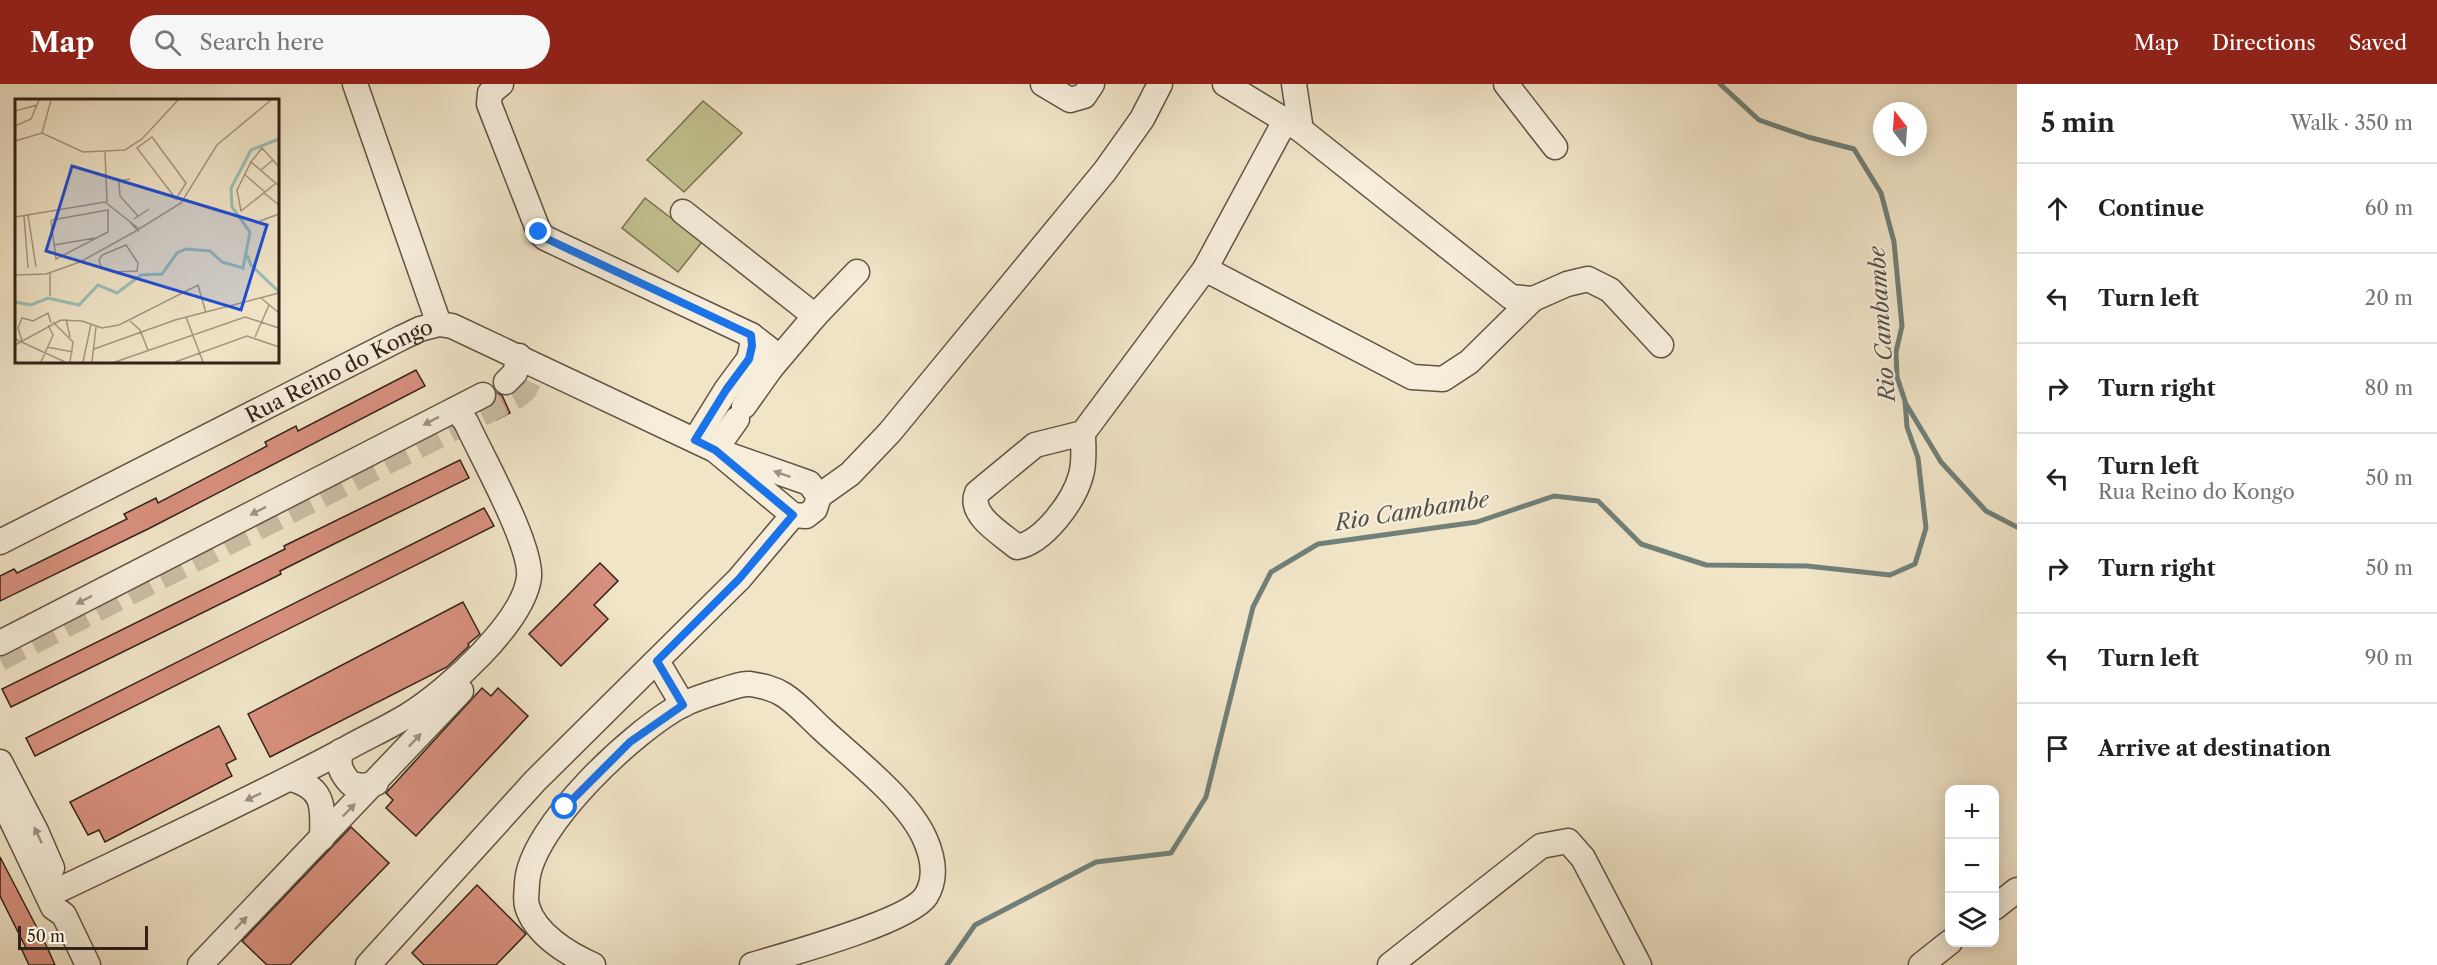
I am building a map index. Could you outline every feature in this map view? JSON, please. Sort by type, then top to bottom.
[{"type":"street","points":[[355,84],[439,324]]},
{"type":"street","points":[[501,84],[490,93],[489,104],[535,224],[545,238],[751,335],[769,349],[771,368]]},
{"type":"street","points":[[1043,84],[1070,100],[1084,96],[1092,84]]},
{"type":"street","points":[[368,965],[535,781],[739,579],[793,515],[806,516],[814,509],[819,496],[849,474],[897,423],[1105,171],[1142,119],[1160,84]]},
{"type":"street","points":[[1225,84],[1293,125],[1510,297],[1533,299]]},
{"type":"street","points":[[1083,432],[1035,445],[977,493],[975,502],[978,512],[1017,547],[1027,545],[1039,536],[1060,514],[1080,477],[1083,461],[1083,432],[1205,269],[1293,125],[1294,84]]},
{"type":"street","points":[[1506,84],[1555,147]]},
{"type":"street","points":[[683,212],[815,316]]},
{"type":"street","points":[[1205,269],[1412,377],[1443,379],[1469,362],[1533,299],[1567,284],[1588,279],[1610,290],[1661,345]]},
{"type":"street","points":[[705,445],[743,408],[771,368],[856,272]]},
{"type":"street","name":"Rua Reino do Kongo","points":[[0,542],[401,338],[420,329],[439,324],[452,326],[519,356],[705,445],[809,483],[819,496]]},
{"type":"street","points":[[705,445],[726,390],[749,359],[752,346],[751,335]]},
{"type":"street","points":[[506,382],[515,373],[519,356]]},
{"type":"street","points":[[726,390],[733,390],[743,408]]},
{"type":"street","points":[[0,643],[469,402]]},
{"type":"street","points":[[61,889],[291,779],[410,715],[469,667],[522,602],[529,576],[526,554],[516,528],[466,422],[469,402]]},
{"type":"street","points":[[200,965],[376,783],[508,638],[532,608],[540,580],[538,551],[527,522],[469,402]]},
{"type":"street","name":"Rua Reino do Kongo","points":[[705,445],[793,515]]},
{"type":"street","points":[[657,661],[683,705]]},
{"type":"street","points":[[593,965],[572,956],[538,927],[526,904],[528,872],[542,840],[565,807],[630,742],[683,705],[745,683],[766,686],[785,696],[874,777],[907,811],[924,837],[932,856],[933,878],[925,897],[908,909],[850,935],[752,965]]},
{"type":"street","points":[[341,751],[338,762],[342,774],[351,784],[364,786],[376,783]]},
{"type":"street","points":[[0,762],[36,831],[61,889],[66,901],[64,915]]},
{"type":"street","points":[[291,779],[312,787],[320,798],[322,838]]},
{"type":"street","points":[[0,796],[53,908],[64,915],[88,965]]},
{"type":"street","points":[[1390,965],[1541,846],[1568,841],[1583,858],[1638,965]]},
{"type":"street","points":[[1999,905],[2017,890]]},
{"type":"street","points":[[1921,965],[1945,946]]},
{"type":"green space","points":[[703,101],[742,133],[684,192],[647,160]]},
{"type":"green space","points":[[645,198],[702,242],[678,272],[622,228]]},
{"type":"building","points":[[416,370],[425,386],[150,528],[0,601],[0,576],[14,569],[17,573],[127,519],[124,514],[156,498],[158,503],[267,446],[265,442],[296,426],[298,431]]},
{"type":"building","points":[[497,393],[502,395],[510,413],[496,420],[490,407],[495,402]]},
{"type":"building","points":[[460,460],[469,478],[11,707],[2,689]]},
{"type":"building","points":[[484,508],[494,526],[35,756],[26,738]]},
{"type":"building","points":[[600,563],[618,581],[594,605],[608,619],[561,666],[529,634]]},
{"type":"building","points":[[463,602],[480,634],[447,667],[270,757],[248,714]]},
{"type":"building","points":[[482,688],[491,696],[498,688],[528,716],[416,836],[386,808],[393,800],[386,793]]},
{"type":"building","points":[[219,726],[236,759],[226,764],[232,776],[105,842],[99,830],[88,835],[70,802]]},
{"type":"building","points":[[351,827],[389,863],[290,965],[267,965],[242,941]]},
{"type":"building","points":[[0,857],[55,965],[29,965],[22,950],[26,948],[0,896]]},
{"type":"building","points":[[477,885],[526,934],[496,965],[424,965],[412,953]]},
{"type":"waterway","name":"Rio Cambambe","points":[[947,965],[975,925],[1096,862],[1171,853],[1206,797],[1253,607],[1271,572],[1318,544],[1477,522],[1554,496],[1598,501],[1641,544],[1706,565],[1807,566],[1890,575],[1915,564],[1926,528],[1918,458],[1907,427],[1905,401],[1897,377],[1896,352],[1902,326],[1894,242],[1881,193],[1854,149],[1808,137],[1759,120],[1720,84]]},
{"type":"waterway","points":[[1906,404],[1941,462],[1986,511],[2017,527]]},
{"type":"tunnel","points":[[0,659],[516,397],[525,390],[537,365]]},
{"type":"route","points":[[539,232],[545,238],[751,335],[752,346],[749,359],[726,390],[695,440],[715,450],[793,515],[739,579],[657,661],[683,705],[630,742],[565,807]]}]
